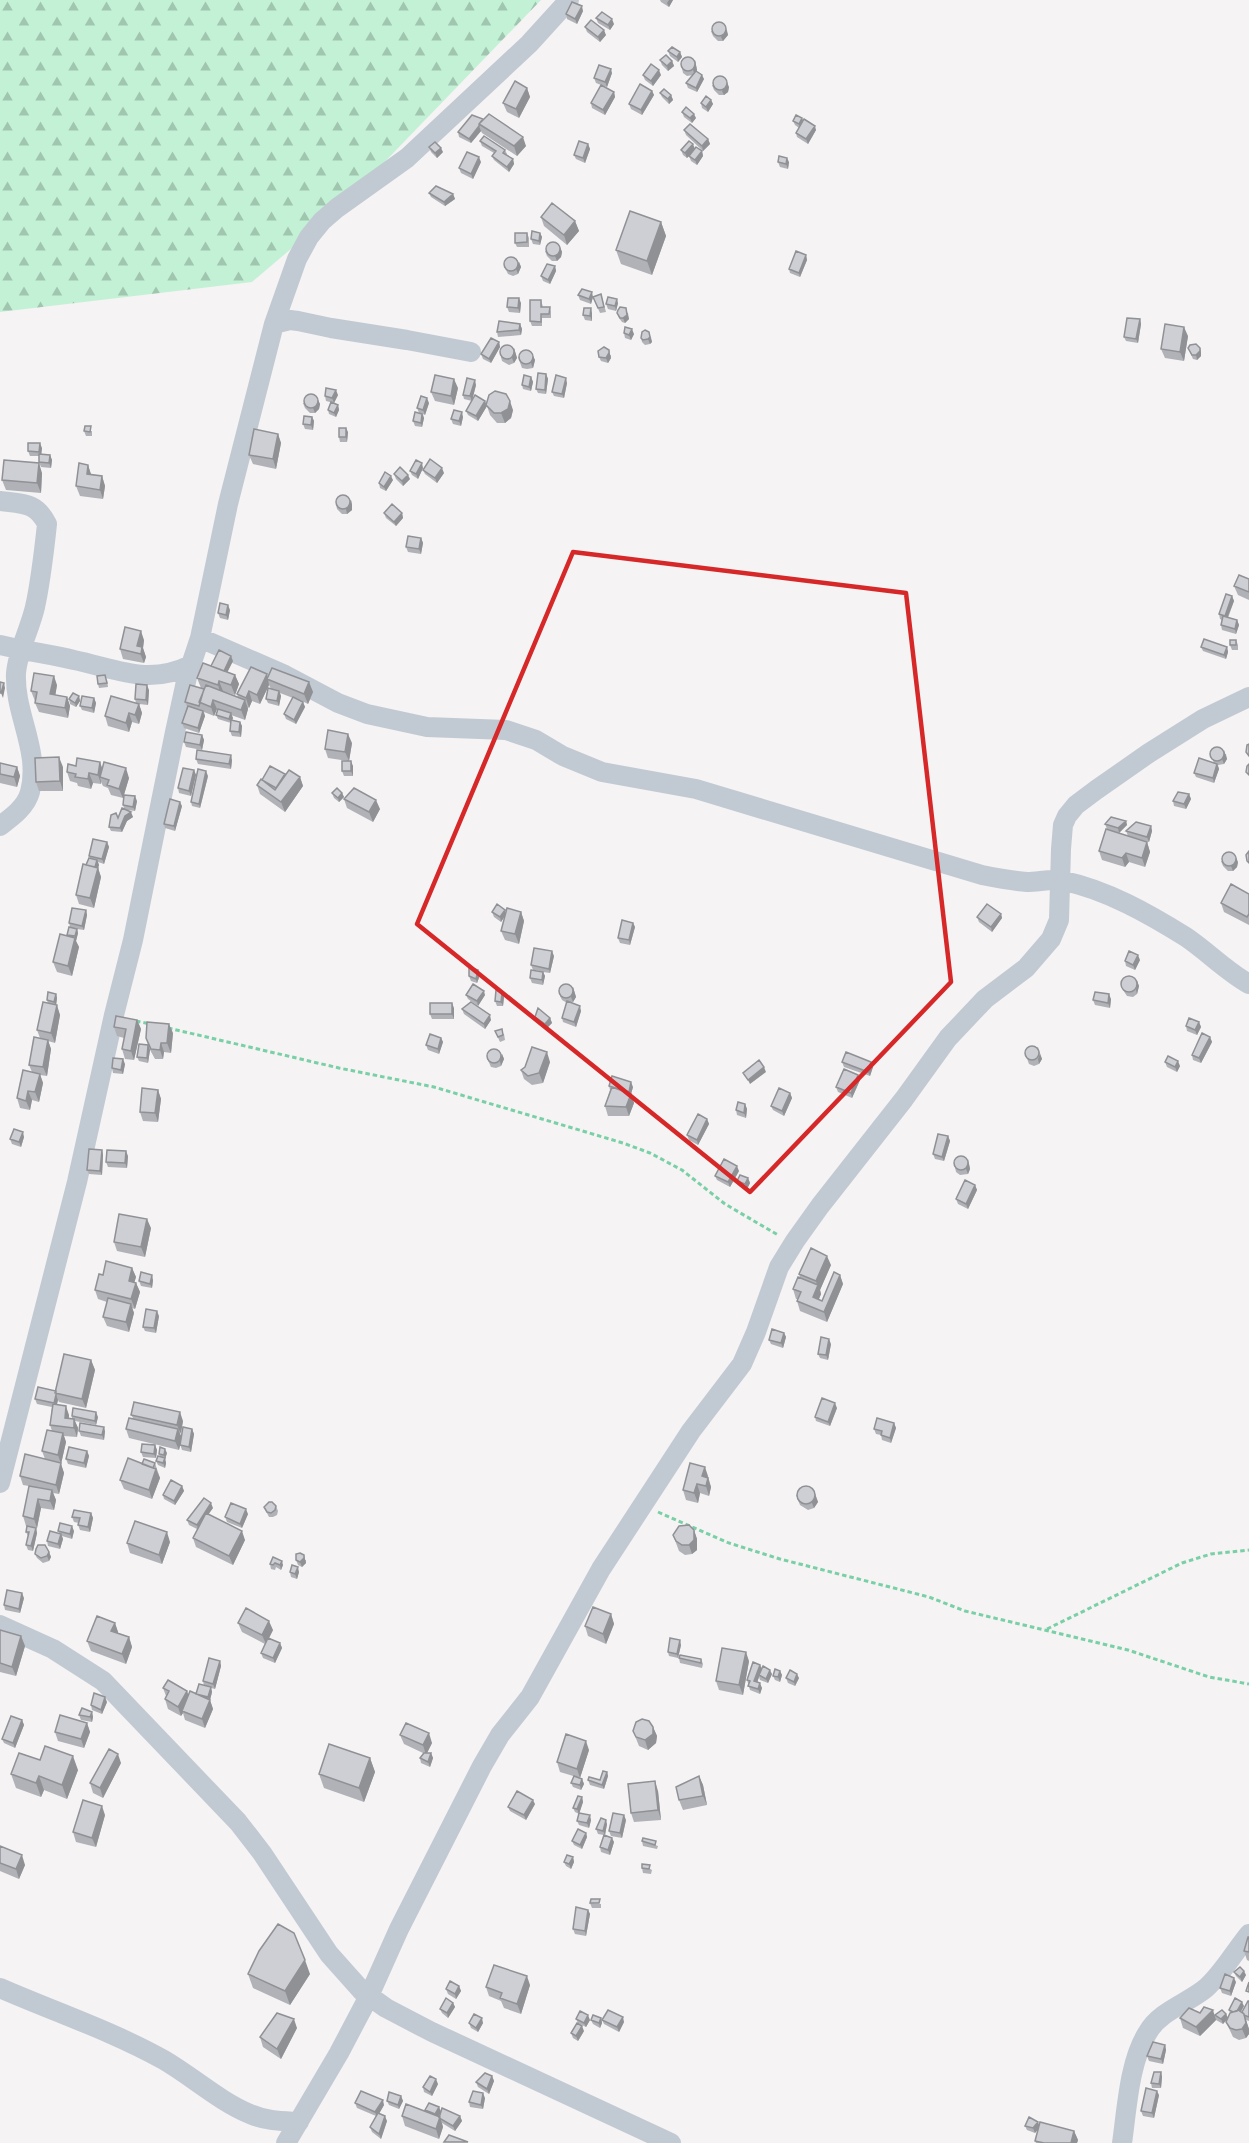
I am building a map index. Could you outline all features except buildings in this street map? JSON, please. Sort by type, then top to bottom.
[{"type":"street","points":[[0,1483],[77,1182],[133,940],[175,732],[200,638],[228,504],[274,324],[297,259],[309,237],[322,221],[407,158],[521,52],[569,0]]},
{"type":"street","points":[[274,324],[290,320],[298,321],[471,352]]},
{"type":"street","points":[[0,501],[30,506],[41,512],[47,524],[35,608],[16,672],[17,688],[32,758],[30,793],[23,806],[0,826]]},
{"type":"street","points":[[200,638],[285,675],[338,703],[367,714],[427,727],[506,730],[536,740],[563,756],[602,772],[696,789],[982,875],[1008,880],[1062,880],[1112,896],[1187,938],[1231,974],[1249,984]]},
{"type":"street","points":[[0,645],[147,676],[167,675],[191,665]]},
{"type":"street","points":[[286,2143],[369,1996],[399,1929],[482,1766],[501,1734],[530,1697],[601,1569],[691,1431],[742,1364],[779,1267],[795,1241],[948,1038],[985,999],[1026,968],[1051,939],[1059,920],[1063,825],[1067,816],[1076,805],[1179,734],[1203,719],[1249,697]]},
{"type":"street","points":[[0,1625],[53,1648],[110,1689],[238,1822],[262,1853],[329,1954],[342,1971],[369,1996],[386,2008],[432,2032],[671,2143]]},
{"type":"street","points":[[1122,2143],[1136,2060],[1149,2028],[1206,1988],[1249,1934]]},
{"type":"street","points":[[0,1988],[87,2023],[164,2061],[251,2115],[271,2120],[299,2122]]},
{"type":"path","points":[[114,1015],[270,1052],[434,1087],[623,1143],[650,1153],[682,1170],[725,1204],[760,1226],[795,1241]]},
{"type":"path","points":[[645,1501],[658,1512],[729,1543],[780,1559],[929,1597],[965,1611],[1128,1650],[1209,1677],[1249,1684]]},
{"type":"path","points":[[1046,1629],[1182,1563],[1211,1554],[1249,1550]]},
{"type":"highlighted area","points":[[573,552],[906,593],[951,982],[750,1192],[417,924]]},
{"type":"green space","points":[[0,0],[541,0],[345,203],[252,282],[0,312]]}]
